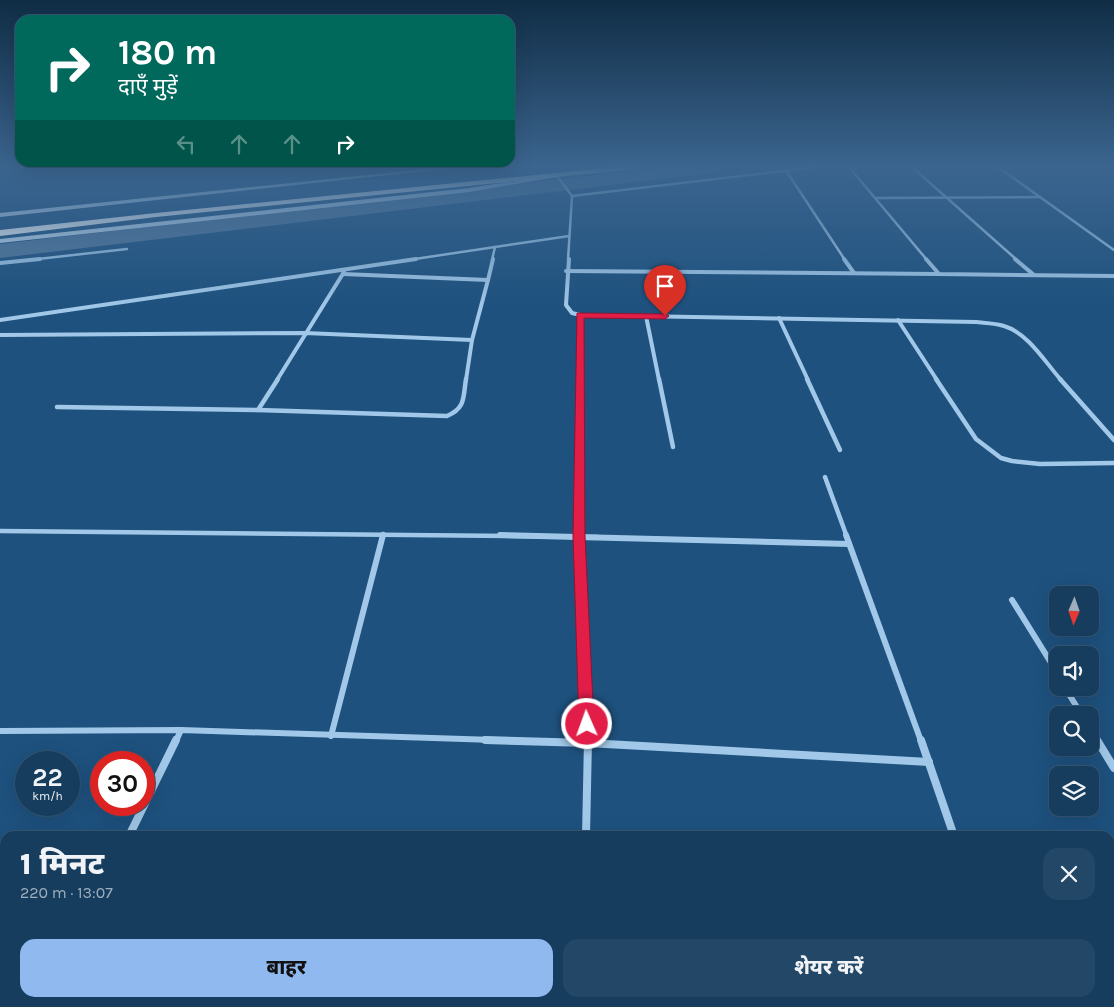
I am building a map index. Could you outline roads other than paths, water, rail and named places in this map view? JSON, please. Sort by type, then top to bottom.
[{"type":"highway","points":[[0,224],[95,214]]},
{"type":"highway","points":[[0,233],[184,214]]},
{"type":"street","points":[[0,241],[248,214]]},
{"type":"street","points":[[571,214],[566,271],[566,305],[572,313],[580,315],[989,322],[1012,329],[1024,338],[1114,440]]},
{"type":"street","points":[[815,214],[854,273]]},
{"type":"street","points":[[891,214],[939,274]]},
{"type":"street","points":[[967,214],[1034,275]]},
{"type":"street","points":[[1064,214],[1114,250]]},
{"type":"street","points":[[0,320],[569,236]]},
{"type":"street","points":[[57,407],[258,410],[433,416],[452,414],[457,412],[462,405],[472,340],[495,247]]},
{"type":"street","points":[[0,263],[126,249]]},
{"type":"street","points":[[258,410],[345,269]]},
{"type":"street","points":[[566,271],[1114,276]]},
{"type":"street","points":[[343,274],[488,280]]},
{"type":"street","points":[[580,315],[579,536],[588,743],[586,831]]},
{"type":"street","points":[[646,316],[673,447]]},
{"type":"street","points":[[779,318],[840,450]]},
{"type":"street","points":[[898,320],[976,439],[990,451],[1001,458],[1019,463],[1114,463]]},
{"type":"street","points":[[0,335],[304,333],[472,340]]},
{"type":"street","points":[[825,477],[952,831]]},
{"type":"street","points":[[0,531],[579,536],[850,544]]},
{"type":"street","points":[[331,736],[383,534]]},
{"type":"street","points":[[1012,600],[1049,660]]},
{"type":"street","points":[[0,731],[181,730],[588,743],[929,762]]},
{"type":"street","points":[[131,831],[181,730]]},
{"type":"street","points":[[1099,743],[1114,768]]},
{"type":"waterway","points":[[0,251],[314,214]]}]
